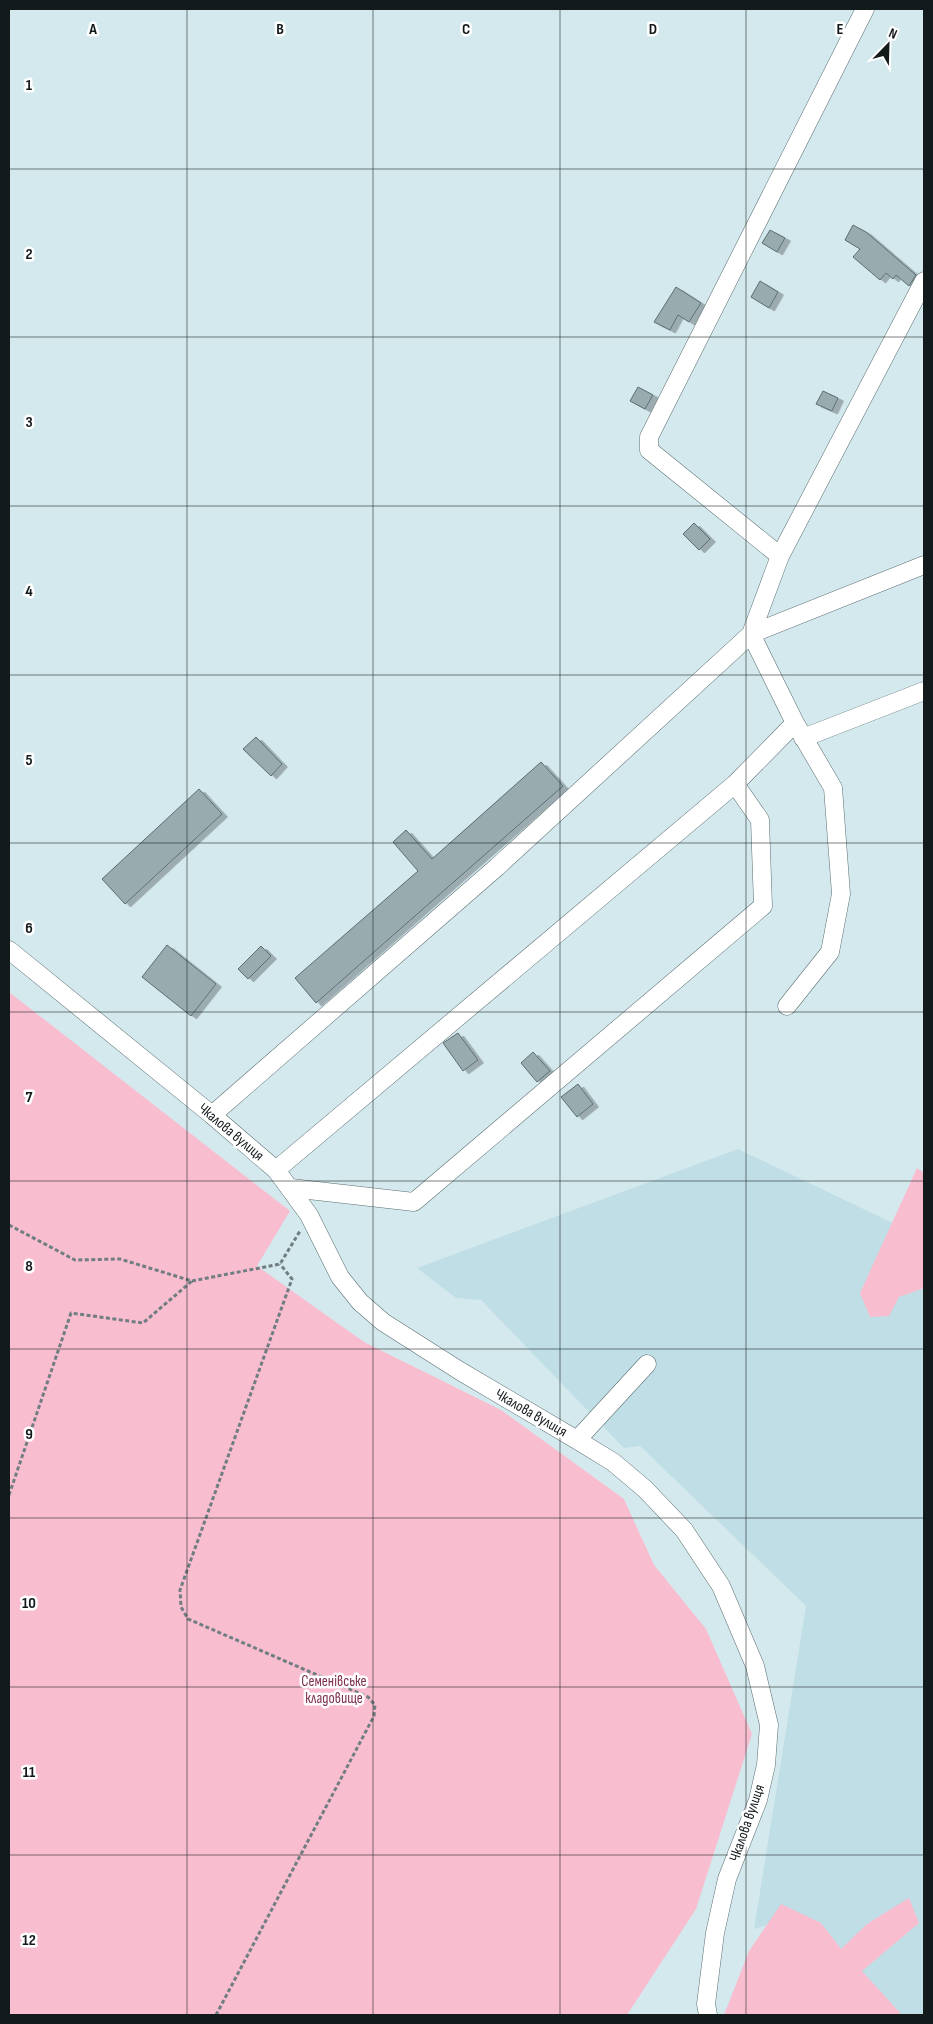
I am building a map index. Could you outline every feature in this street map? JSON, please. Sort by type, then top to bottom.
[{"type":"street","points":[[780,556],[649,450],[649,437],[866,9]]},
{"type":"street","points":[[787,1006],[830,952],[841,894],[833,788],[799,730],[751,634],[780,556],[924,281]]},
{"type":"street","points":[[212,1115],[497,867],[751,634],[924,566]]},
{"type":"street","points":[[276,1170],[799,730],[924,691]]},
{"type":"street","points":[[291,1188],[414,1202],[763,906],[760,820],[735,784]]},
{"type":"street","name":"Чкалова вулиця","points":[[9,950],[212,1115],[276,1170],[291,1188],[309,1216],[340,1277],[360,1302],[383,1322],[460,1371],[613,1462],[645,1489],[684,1530],[721,1586],[755,1666],[769,1725],[766,1765],[758,1800],[727,1879],[714,1933],[704,2011]]},
{"type":"street","points":[[577,1440],[647,1364]]},
{"type":"path","points":[[9,1224],[74,1260],[120,1259],[192,1281],[280,1264],[309,1216]]},
{"type":"path","points":[[216,2015],[374,1716],[375,1705],[368,1697],[188,1619],[182,1606],[180,1590],[292,1279],[280,1264]]},
{"type":"path","points":[[9,1495],[71,1312],[143,1323],[192,1281]]},
{"type":"shaded area","points":[[738,1149],[924,1238],[924,2015],[888,2015],[801,1916],[754,1929],[806,1606],[640,1446],[624,1448],[481,1300],[456,1298],[417,1268]]},
{"type":"green space","name":"Семенівське кладовище","points":[[9,992],[290,1211],[257,1266],[364,1342],[501,1410],[624,1499],[654,1565],[706,1629],[752,1734],[696,1909],[627,2015],[9,2015]]},
{"type":"green space","points":[[917,1168],[924,1173],[924,1288],[899,1297],[889,1316],[870,1317],[860,1293]]},
{"type":"green space","points":[[909,1898],[919,1923],[862,1971],[902,2015],[724,2015],[749,1951],[781,1904],[821,1923],[841,1949],[867,1924]]},
{"type":"building","points":[[853,225],[866,232],[916,275],[909,286],[896,275],[893,279],[886,273],[880,280],[853,257],[860,249],[845,240]]},
{"type":"building","points":[[770,230],[785,238],[777,252],[762,243]]},
{"type":"building","points":[[760,281],[778,292],[769,308],[751,297]]},
{"type":"building","points":[[676,287],[701,303],[689,322],[678,315],[670,330],[654,322]]},
{"type":"building","points":[[638,387],[653,395],[645,409],[630,401]]},
{"type":"building","points":[[823,391],[838,398],[832,411],[816,404]]},
{"type":"building","points":[[694,523],[710,539],[699,550],[683,534]]},
{"type":"building","points":[[256,737],[282,764],[271,776],[243,749]]},
{"type":"building","points":[[541,762],[563,786],[316,1003],[295,978],[418,871],[393,842],[406,830],[432,859]]},
{"type":"building","points":[[199,789],[222,814],[125,904],[102,879]]},
{"type":"building","points":[[167,945],[216,984],[191,1016],[142,977]]},
{"type":"building","points":[[261,946],[271,956],[248,979],[238,969]]},
{"type":"building","points":[[458,1033],[478,1060],[463,1071],[443,1043]]},
{"type":"building","points":[[533,1052],[550,1071],[537,1082],[521,1063]]},
{"type":"building","points":[[578,1084],[593,1104],[577,1117],[561,1097]]}]
